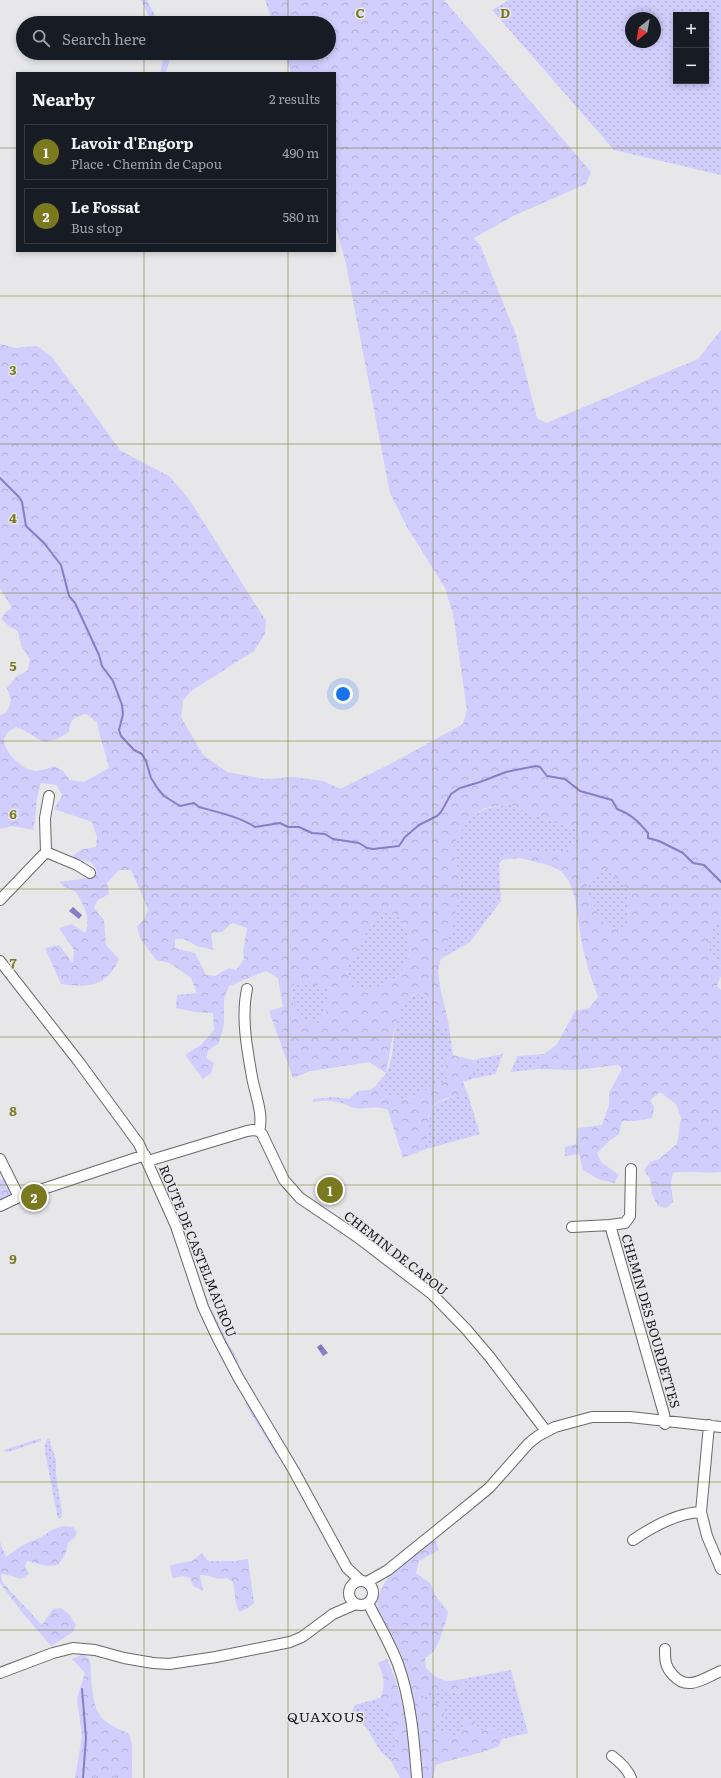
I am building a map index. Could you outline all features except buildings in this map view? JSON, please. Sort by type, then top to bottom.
[{"type":"street","points":[[0,900],[46,852],[45,818],[49,796]]},
{"type":"street","points":[[46,852],[77,865],[90,873]]},
{"type":"street","name":"ROUTE DE CASTELMAUROU","points":[[0,961],[29,996],[133,1134],[146,1158],[176,1226],[203,1306],[217,1337],[238,1377],[294,1471],[347,1568],[367,1585]]},
{"type":"street","points":[[0,1206],[19,1197],[146,1158],[247,1131],[259,1131],[260,1118],[250,1067],[246,1036],[244,1002],[247,989]]},
{"type":"street","name":"CHEMIN DE CAPOU","points":[[259,1131],[266,1141],[279,1170],[291,1188],[310,1205],[356,1236],[432,1294],[466,1329],[489,1356],[546,1431]]},
{"type":"street","points":[[0,1159],[19,1197]]},
{"type":"street","name":"CHEMIN DES BOURDETTES","points":[[572,1227],[625,1223],[630,1216],[632,1169]]},
{"type":"street","name":"CHEMIN DES BOURDETTES","points":[[610,1225],[665,1422]]},
{"type":"street","points":[[367,1585],[388,1570],[489,1488],[520,1452],[546,1431],[580,1419],[607,1417],[630,1417],[709,1427],[721,1427]]},
{"type":"street","points":[[709,1427],[721,1430]]},
{"type":"street","points":[[709,1427],[701,1512],[707,1536],[721,1569]]},
{"type":"street","points":[[633,1540],[647,1530],[683,1515],[701,1512]]},
{"type":"street","name":"ROUTE DE CASTELMAUROU","points":[[347,1568],[350,1591]]},
{"type":"street","points":[[0,1673],[53,1653],[73,1648],[82,1648],[140,1662],[169,1664],[194,1661],[290,1642],[302,1637],[333,1614],[356,1604],[364,1605],[368,1603],[373,1596],[367,1585],[355,1582],[333,1614]]},
{"type":"street","points":[[350,1591],[351,1600],[356,1604]]},
{"type":"street","points":[[368,1603],[390,1647],[402,1679],[410,1715],[417,1778]]},
{"type":"street","points":[[665,1649],[665,1662],[669,1671],[678,1681],[684,1684],[691,1684],[721,1671]]},
{"type":"street","points":[[612,1756],[621,1763],[628,1772],[630,1778]]},
{"type":"green space","points":[[141,0],[147,0],[155,16],[149,16]]},
{"type":"green space","points":[[265,0],[444,0],[591,172],[586,184],[513,216],[474,238],[480,245],[516,335],[537,418],[546,423],[698,359],[721,330],[721,917],[714,923],[708,947],[715,960],[721,966],[721,976],[717,986],[721,990],[721,1172],[673,1173],[671,1182],[673,1202],[666,1208],[658,1206],[652,1194],[650,1179],[644,1170],[650,1162],[659,1159],[677,1144],[681,1118],[676,1104],[660,1092],[650,1100],[654,1107],[652,1118],[635,1121],[622,1121],[619,1134],[597,1153],[601,1162],[619,1175],[614,1183],[598,1179],[583,1170],[579,1154],[565,1156],[565,1147],[576,1144],[578,1128],[602,1125],[609,1105],[609,1093],[622,1069],[618,1065],[576,1070],[537,1069],[536,1061],[557,1044],[575,1011],[589,1008],[598,997],[588,969],[582,944],[575,898],[569,881],[561,871],[548,865],[520,858],[501,860],[505,855],[538,851],[562,852],[576,845],[577,830],[542,818],[509,804],[485,808],[467,819],[454,845],[455,859],[461,883],[452,931],[442,953],[438,972],[448,1020],[444,1028],[437,1025],[429,1002],[423,993],[414,994],[402,1005],[393,1034],[386,1073],[369,1062],[311,1071],[293,1078],[269,1011],[283,1007],[278,978],[266,971],[229,986],[224,999],[224,1024],[219,1043],[208,1051],[206,1058],[214,1063],[211,1073],[203,1079],[185,1055],[201,1045],[214,1030],[213,1013],[195,1012],[176,1008],[177,995],[197,993],[191,978],[170,963],[156,960],[140,938],[137,926],[144,920],[148,909],[131,870],[119,870],[107,883],[109,894],[97,901],[94,908],[104,920],[106,945],[119,959],[114,968],[109,975],[95,984],[79,986],[61,984],[45,948],[59,945],[73,963],[74,950],[59,928],[72,924],[85,933],[88,922],[86,911],[76,892],[65,887],[59,882],[87,878],[97,871],[91,862],[71,858],[80,850],[96,847],[97,837],[92,822],[54,809],[62,796],[57,785],[41,783],[33,830],[12,826],[0,829],[0,715],[7,712],[11,701],[7,688],[16,677],[28,670],[30,659],[21,646],[18,631],[10,627],[1,619],[6,612],[12,608],[0,588],[0,344],[16,348],[37,346],[52,357],[121,451],[169,476],[189,499],[266,621],[265,634],[254,651],[191,691],[183,701],[181,717],[203,755],[227,772],[265,779],[294,777],[323,781],[340,789],[394,762],[463,724],[467,710],[453,614],[445,588],[407,527],[390,493],[346,264],[336,228],[336,72],[291,72],[286,60],[336,60],[336,16],[271,16]],"holes":[[[86,714],[97,722],[109,768],[84,782],[70,780],[63,771],[54,766],[38,771],[26,768],[11,756],[7,750],[4,740],[8,732],[16,727],[41,740],[51,741],[69,732],[70,724],[73,719]],[[606,868],[623,884],[631,896],[627,907],[630,922],[618,930],[604,924],[586,893],[590,880],[594,875]],[[384,911],[400,917],[407,930],[410,944],[406,964],[399,974],[394,979],[368,991],[351,984],[346,968],[356,953],[369,927]],[[232,923],[247,928],[243,952],[244,959],[236,970],[229,968],[215,976],[206,975],[195,953],[175,948],[175,939],[184,939],[197,946],[213,950],[211,933],[222,932]],[[298,982],[332,988],[324,1004],[327,1010],[318,1024],[304,1020],[293,1004],[292,986]]]},
{"type":"green space","points":[[509,0],[721,0],[721,175],[614,150],[492,10]]},
{"type":"green space","points":[[163,60],[169,60],[166,72],[160,72]]},
{"type":"green space","points":[[509,804],[542,818],[577,830],[577,845],[562,852],[538,851],[505,855],[499,864],[501,901],[470,942],[441,959],[461,883],[455,859],[454,845],[467,819],[485,809]]},
{"type":"green space","points":[[606,868],[623,884],[631,896],[627,907],[630,922],[618,930],[604,924],[586,893],[588,884],[594,875]]},
{"type":"green space","points":[[384,911],[400,917],[404,924],[408,932],[410,944],[408,957],[403,969],[394,979],[368,991],[351,984],[346,968],[356,953],[369,927]]},
{"type":"green space","points":[[721,917],[721,966],[715,960],[708,947],[714,923]]},
{"type":"green space","points":[[298,982],[332,988],[327,1010],[318,1024],[303,1020],[293,1004],[292,986]]},
{"type":"green space","points":[[423,993],[429,1002],[437,1025],[444,1028],[448,1020],[453,1055],[446,1060],[448,1077],[441,1084],[431,1086],[420,1095],[403,1099],[388,1096],[375,1087],[387,1072],[399,1014],[403,1004],[411,996]]},
{"type":"green space","points":[[503,1054],[496,1074],[463,1082],[475,1069],[473,1060]]},
{"type":"green space","points":[[545,1054],[536,1061],[537,1069],[511,1072],[517,1056]]},
{"type":"green space","points":[[453,1055],[473,1060],[475,1069],[463,1082],[468,1095],[446,1098],[436,1103],[432,1107],[425,1145],[426,1149],[403,1158],[388,1110],[383,1108],[354,1108],[349,1106],[349,1099],[358,1091],[370,1090],[375,1087],[388,1096],[403,1099],[420,1095],[431,1086],[441,1084],[448,1077],[445,1072],[446,1060]]},
{"type":"green space","points":[[458,1095],[468,1095],[480,1134],[426,1149],[424,1139],[429,1122],[430,1111],[437,1103]]},
{"type":"green space","points":[[333,1097],[349,1099],[349,1106],[331,1101],[313,1102],[313,1099]]},
{"type":"green space","points":[[6,1178],[11,1197],[0,1201],[0,1180]]},
{"type":"green space","points":[[212,1310],[239,1362],[237,1363],[234,1362],[209,1311]]},
{"type":"green space","points":[[247,1402],[278,1453],[276,1454],[245,1404]]},
{"type":"green space","points":[[41,1438],[41,1441],[11,1451],[6,1452],[4,1450]]},
{"type":"green space","points":[[47,1439],[49,1439],[56,1460],[56,1475],[62,1513],[61,1518],[58,1519],[45,1452]]},
{"type":"green space","points":[[63,1526],[73,1527],[77,1532],[75,1537],[68,1543],[65,1555],[58,1565],[47,1566],[27,1561],[25,1567],[29,1574],[21,1579],[1,1574],[2,1582],[42,1625],[53,1609],[61,1608],[69,1614],[76,1625],[73,1632],[51,1646],[21,1611],[0,1583],[0,1542],[6,1557],[21,1546]]},
{"type":"green space","points":[[434,1538],[439,1550],[419,1561],[416,1573],[431,1584],[435,1595],[448,1612],[443,1631],[436,1647],[433,1652],[425,1658],[426,1668],[435,1676],[443,1680],[451,1681],[463,1679],[465,1690],[458,1694],[441,1689],[423,1692],[423,1702],[434,1701],[447,1707],[442,1718],[430,1723],[432,1732],[447,1733],[456,1738],[462,1730],[465,1717],[476,1724],[480,1731],[495,1728],[504,1734],[499,1746],[484,1752],[436,1765],[433,1778],[421,1778],[404,1663],[399,1650],[382,1622],[377,1607],[381,1589],[386,1580],[409,1557]]},
{"type":"green space","points":[[202,1553],[208,1561],[235,1561],[248,1559],[254,1603],[248,1608],[239,1612],[236,1604],[233,1582],[227,1578],[220,1579],[207,1575],[200,1575],[203,1591],[193,1586],[190,1578],[183,1576],[172,1577],[170,1565],[192,1561]]},
{"type":"green space","points":[[83,1654],[90,1660],[92,1692],[99,1714],[104,1720],[113,1726],[129,1734],[132,1744],[132,1778],[75,1778],[82,1737],[77,1698],[85,1673],[72,1659]]},
{"type":"green space","points":[[387,1659],[393,1672],[405,1717],[413,1778],[400,1778],[391,1761],[395,1753],[394,1726],[386,1715],[380,1698],[384,1680],[378,1663]]},
{"type":"green space","points":[[511,1670],[528,1733],[502,1739],[504,1734],[495,1728],[480,1731],[476,1724],[465,1717],[462,1730],[456,1738],[447,1733],[432,1732],[429,1723],[442,1718],[434,1701],[423,1702],[423,1692],[441,1689],[458,1694],[465,1690],[463,1679]]},
{"type":"green space","points":[[380,1698],[386,1715],[394,1726],[395,1753],[391,1761],[381,1752],[366,1727],[351,1713],[355,1705]]},
{"type":"water","points":[[73,907],[82,915],[79,919],[69,911]]},
{"type":"water","points":[[321,1344],[328,1353],[323,1356],[317,1347]]},
{"type":"waterway","points":[[0,478],[22,502],[26,526],[44,543],[61,565],[69,596],[75,603],[99,655],[102,666],[113,681],[122,705],[123,714],[119,730],[121,736],[134,750],[142,754],[146,761],[151,778],[158,789],[164,796],[180,806],[194,803],[199,807],[221,813],[249,823],[255,827],[280,823],[288,827],[299,827],[312,833],[325,834],[333,839],[359,843],[367,848],[373,849],[399,846],[405,837],[419,825],[437,816],[441,812],[451,794],[460,788],[506,772],[536,766],[540,767],[547,776],[565,779],[580,791],[612,800],[617,809],[631,816],[641,825],[648,833],[648,838],[659,841],[683,853],[693,863],[704,865],[721,882]]},
{"type":"waterway","points":[[82,1689],[86,1738],[83,1778]]},
{"type":"place","name":"Lavoir d'Engorp","points":[[330,1190]]},
{"type":"place","name":"Le Fossat","points":[[34,1197]]},
{"type":"district","name":"QUAXOUS","points":[[326,1717]]}]
